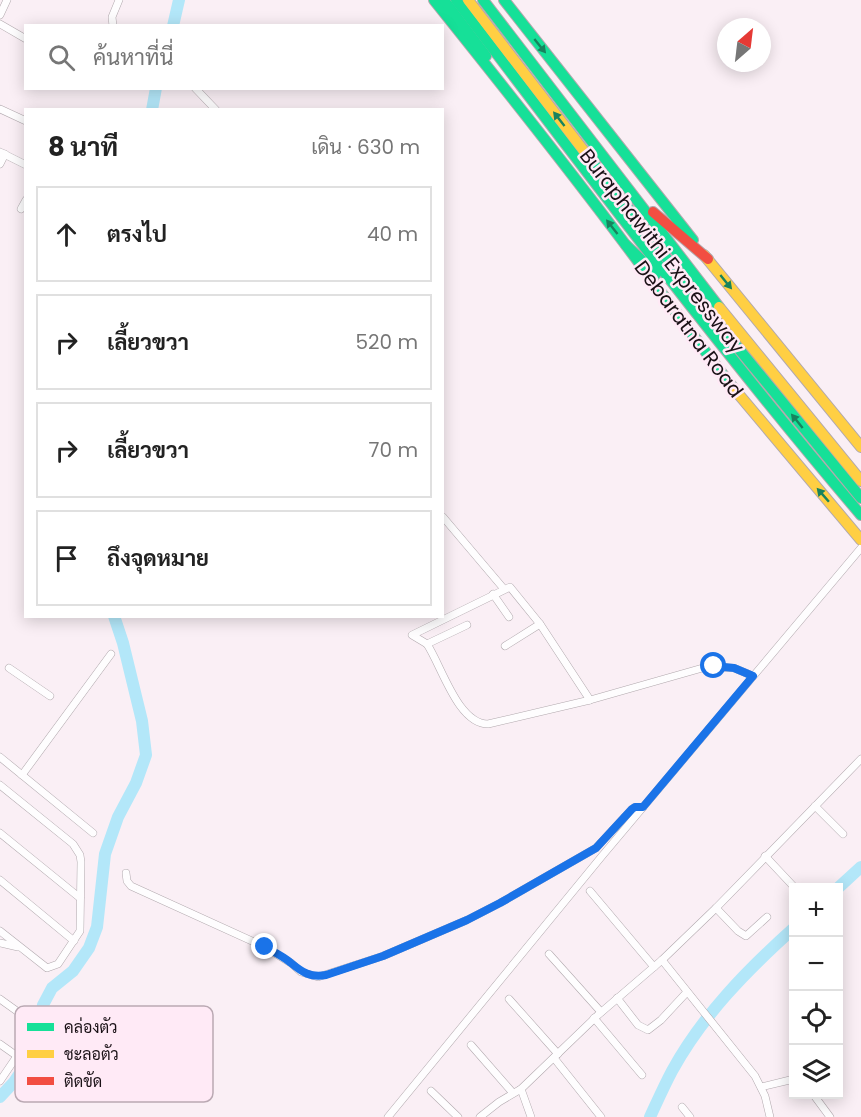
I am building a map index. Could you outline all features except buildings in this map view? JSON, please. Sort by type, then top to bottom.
[{"type":"main road","name":"Debaratna Road","points":[[434,0],[536,128],[699,344],[783,449],[861,540]]},
{"type":"main road","points":[[444,0],[536,128]]},
{"type":"main road","name":"Debaratna Road","points":[[456,0],[686,302],[782,422],[861,515]]},
{"type":"main road","name":"Buraphawithi Expressway","points":[[468,0],[702,304],[861,498]]},
{"type":"main road","name":"Buraphawithi Expressway","points":[[483,0],[710,296],[861,480]]},
{"type":"main road","points":[[488,0],[649,209],[861,472]]},
{"type":"main road","points":[[504,0],[708,259],[861,447]]},
{"type":"main road","points":[[649,209],[708,259]]},
{"type":"main road","points":[[626,245],[686,302]]},
{"type":"street","points":[[0,15],[7,0]]},
{"type":"street","points":[[113,24],[112,17],[119,0]]},
{"type":"street","points":[[0,24],[24,38]]},
{"type":"street","points":[[197,90],[214,108]]},
{"type":"street","points":[[0,109],[24,120]]},
{"type":"street","points":[[0,164],[2,153],[24,164]]},
{"type":"street","points":[[21,208],[24,203]]},
{"type":"street","points":[[444,518],[504,589]]},
{"type":"street","points":[[388,1117],[643,807],[861,548]]},
{"type":"street","points":[[590,700],[540,624],[510,587],[412,635],[427,644],[464,713],[479,724],[488,724],[590,700],[706,667],[734,668],[753,676]]},
{"type":"street","points":[[493,594],[508,617]]},
{"type":"street","points":[[505,646],[540,624]]},
{"type":"street","points":[[427,644],[467,625]]},
{"type":"street","points":[[22,776],[111,654]]},
{"type":"street","points":[[9,668],[50,696]]},
{"type":"street","points":[[0,757],[93,833]]},
{"type":"street","points":[[480,1117],[521,1089],[594,1018],[662,960],[861,759]]},
{"type":"street","points":[[0,785],[78,848],[80,855],[80,931],[58,964],[46,968],[0,931]]},
{"type":"street","points":[[815,806],[843,834]]},
{"type":"street","points":[[126,873],[127,881],[131,886],[265,947],[301,972],[318,976],[383,956],[492,908],[596,848],[632,809],[643,807]]},
{"type":"street","points":[[0,833],[80,898]]},
{"type":"street","points":[[765,856],[790,883]]},
{"type":"street","points":[[0,880],[74,941]]},
{"type":"street","points":[[590,891],[654,967]]},
{"type":"street","points":[[716,908],[738,931],[746,936],[767,917]]},
{"type":"street","points":[[0,944],[20,947]]},
{"type":"street","points":[[549,954],[601,1012]]},
{"type":"street","points":[[662,960],[755,1076],[761,1087],[770,1117]]},
{"type":"street","points":[[617,998],[638,1025],[648,1030],[661,1020],[687,992]]},
{"type":"street","points":[[0,999],[15,1010]]},
{"type":"street","points":[[509,999],[556,1056],[601,1117]]},
{"type":"street","points":[[594,1018],[642,1075]]},
{"type":"street","points":[[0,1044],[15,1055]]},
{"type":"street","points":[[471,1044],[513,1093]]},
{"type":"street","points":[[0,1081],[15,1059]]},
{"type":"street","points":[[761,1087],[789,1080]]},
{"type":"street","points":[[521,1089],[531,1117]]},
{"type":"street","points":[[431,1091],[458,1117]]},
{"type":"street","points":[[816,1099],[830,1117]]},
{"type":"street","points":[[682,1107],[690,1117]]},
{"type":"waterway","points":[[173,24],[179,0]]},
{"type":"waterway","points":[[152,108],[156,90]]},
{"type":"waterway","points":[[43,1006],[52,988],[73,971],[89,948],[97,927],[105,854],[118,817],[136,783],[146,755],[142,721],[115,618]]},
{"type":"waterway","points":[[843,883],[861,867]]},
{"type":"waterway","points":[[650,1117],[672,1071],[697,1031],[743,977],[789,933]]},
{"type":"waterway","points":[[0,1097],[15,1080]]},
{"type":"traffic: fast","points":[[434,0],[578,182],[735,390]]},
{"type":"traffic: fast","points":[[444,0],[486,56]]},
{"type":"traffic: fast","points":[[456,0],[705,325],[861,515]]},
{"type":"traffic: fast","points":[[483,0],[719,307]]},
{"type":"traffic: fast","points":[[504,0],[693,240]]},
{"type":"traffic: fast","points":[[587,155],[702,304],[861,498]]},
{"type":"traffic: fast","points":[[626,245],[656,274]]},
{"type":"traffic: slow","points":[[468,0],[587,155]]},
{"type":"traffic: slow","points":[[704,255],[861,447]]},
{"type":"traffic: slow","points":[[719,307],[861,481]]},
{"type":"traffic: slow","points":[[735,390],[861,540]]},
{"type":"traffic: jam","points":[[653,212],[708,259]]},
{"type":"route","points":[[265,947],[283,957],[301,972],[309,975],[326,975],[383,956],[467,920],[580,859],[607,839],[632,809],[638,806],[643,807],[753,676],[734,668],[714,666]]}]
